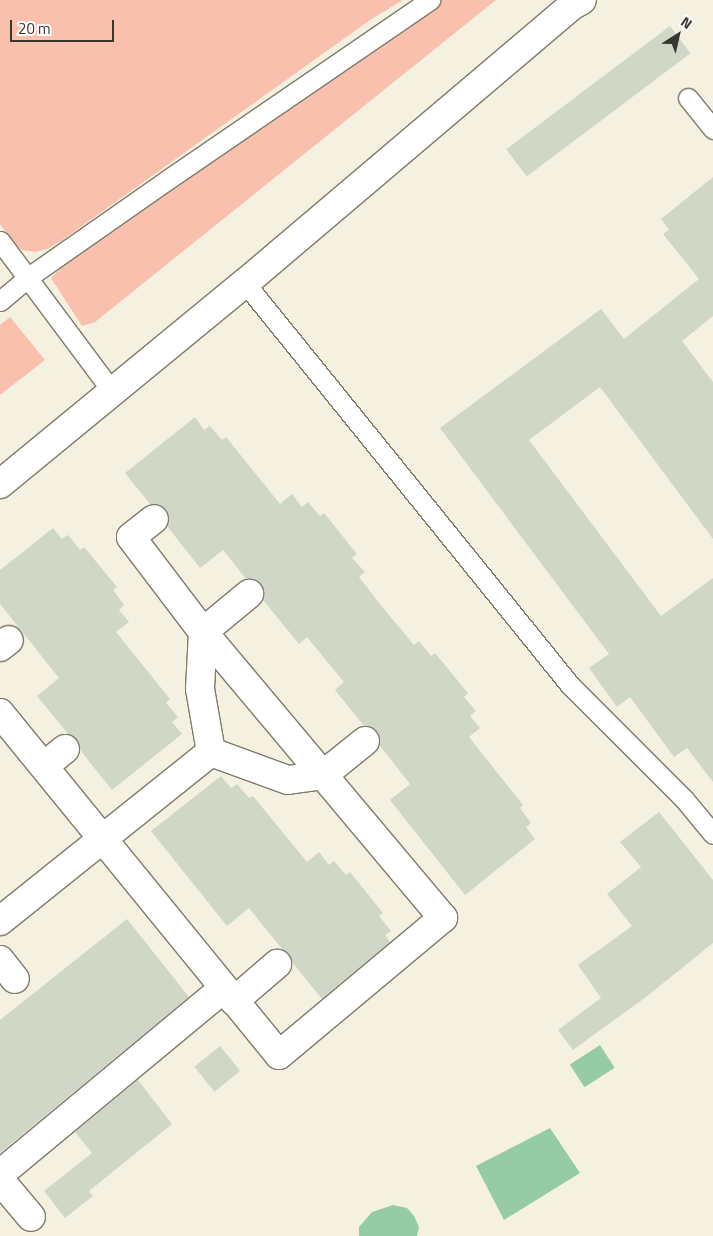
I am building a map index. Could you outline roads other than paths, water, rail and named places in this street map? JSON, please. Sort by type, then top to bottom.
[{"type":"street","points":[[0,484],[245,283],[573,5],[582,0]]},
{"type":"street","points":[[0,713],[279,1055],[442,918],[406,857],[323,775],[204,632],[131,537],[154,519]]},
{"type":"street","points":[[211,752],[200,689],[204,632],[249,594]]},
{"type":"street","points":[[211,752],[288,780],[323,775],[365,742]]},
{"type":"street","points":[[44,766],[65,749]]},
{"type":"street","points":[[0,920],[211,752]]},
{"type":"street","points":[[0,1174],[229,994],[277,964]]},
{"type":"street","points":[[0,1180],[30,1217]]},
{"type":"lane","points":[[0,301],[27,278],[430,0]]},
{"type":"lane","points":[[688,98],[713,129]]},
{"type":"lane","points":[[0,241],[112,391]]},
{"type":"lane","points":[[245,283],[570,685],[684,799],[713,834]]}]
